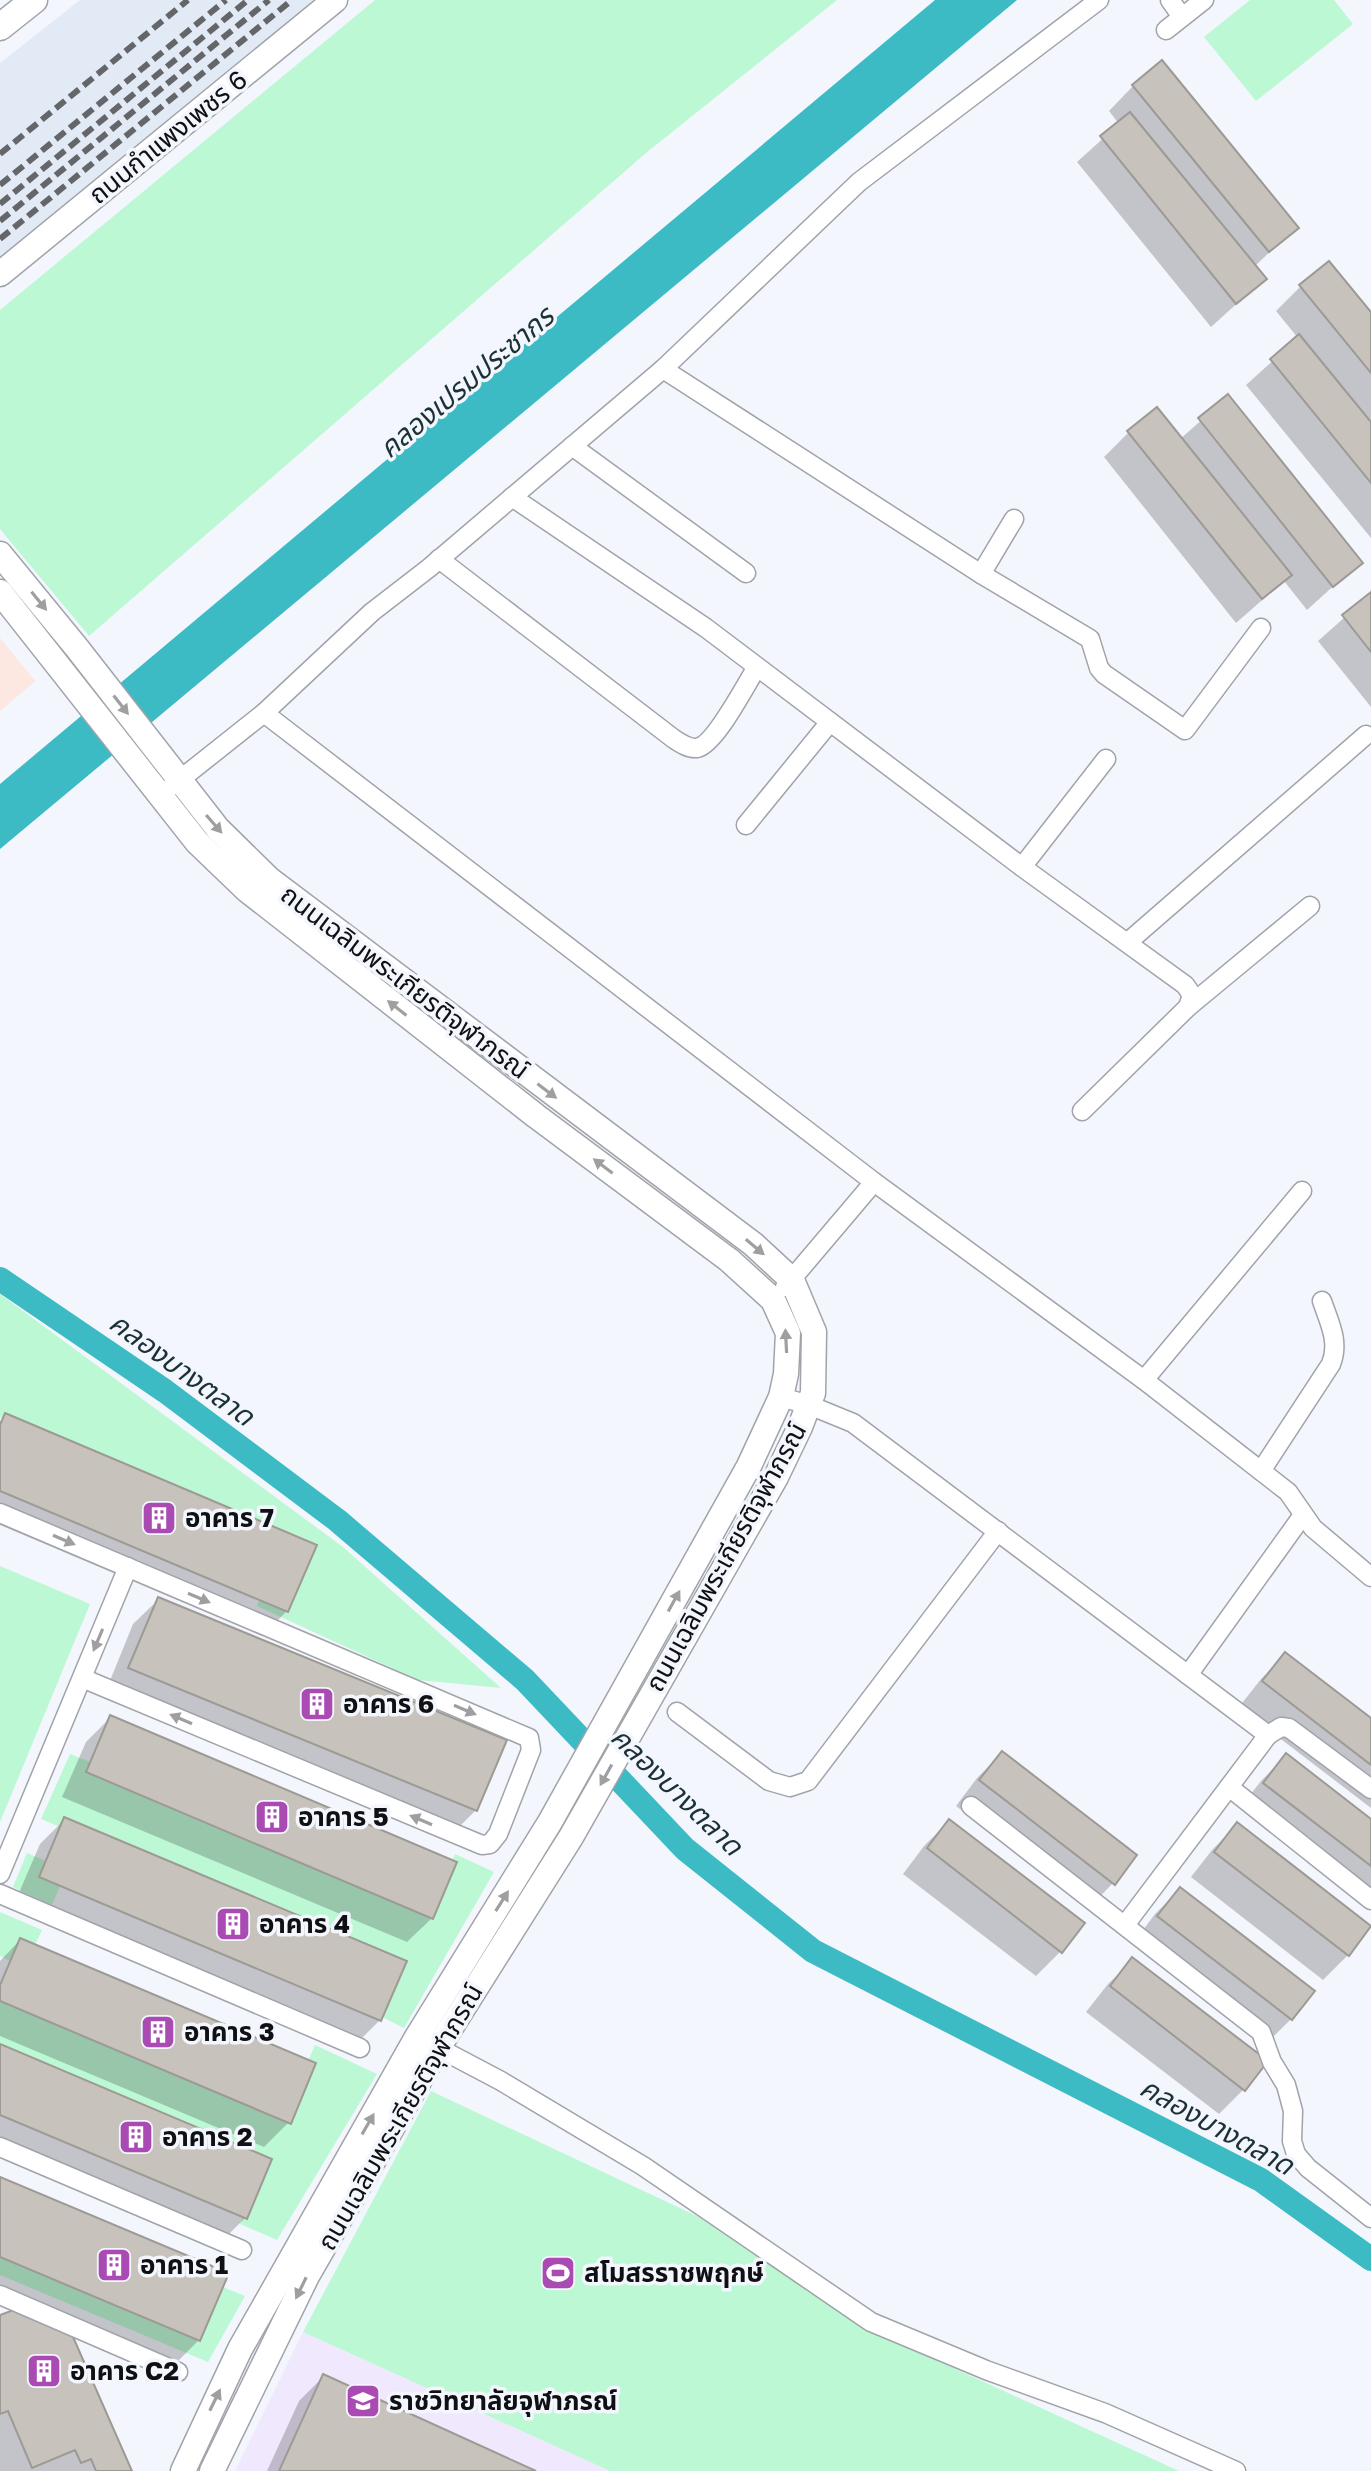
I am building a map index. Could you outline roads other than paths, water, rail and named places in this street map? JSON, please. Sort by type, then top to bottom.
[{"type":"main road","points":[[0,27],[34,0]]},
{"type":"street","name":"ถนนกำแพงเพชร 6","points":[[0,274],[335,0]]},
{"type":"street","points":[[162,779],[264,713],[372,612],[663,369],[859,182],[1099,0]]},
{"type":"street","points":[[1170,0],[1182,17]]},
{"type":"street","points":[[1166,30],[1204,0]]},
{"type":"street","points":[[663,369],[981,574],[1090,639],[1104,674],[1185,730],[1261,628]]},
{"type":"street","points":[[572,446],[746,573]]},
{"type":"street","points":[[512,497],[706,628],[1022,867],[1185,985],[1192,995],[1188,1007]]},
{"type":"street","points":[[981,574],[1014,519]]},
{"type":"street","name":"ถนนเฉลิมพระเกียรติจุฬาภรณ์","points":[[0,554],[77,648],[162,779],[197,842],[247,890],[536,1116],[729,1260],[773,1300],[788,1333],[786,1374],[781,1397],[749,1466],[428,2042],[307,2276],[212,2471]]},
{"type":"street","points":[[439,559],[674,739],[690,748],[699,748],[715,734],[757,667]]},
{"type":"street","name":"ถนนเฉลิมพระเกียรติจุฬาภรณ์","points":[[0,592],[57,663],[162,779],[269,879],[753,1244],[792,1280],[814,1332],[813,1393],[776,1477],[571,1837],[428,2042],[240,2349],[183,2471]]},
{"type":"street","points":[[264,713],[874,1182],[1144,1380],[1288,1492],[1313,1528],[1371,1577]]},
{"type":"street","points":[[746,825],[830,722]]},
{"type":"street","points":[[1128,942],[1366,735]]},
{"type":"street","points":[[1022,867],[1106,759]]},
{"type":"street","points":[[1082,1111],[1188,1007],[1310,906]]},
{"type":"street","points":[[773,1300],[874,1182]]},
{"type":"street","points":[[1144,1380],[1302,1191]]},
{"type":"street","points":[[1261,1471],[1336,1352],[1322,1301]]},
{"type":"street","points":[[781,1397],[853,1423],[1268,1735]]},
{"type":"street","points":[[0,1513],[529,1738],[531,1750],[498,1834],[490,1844],[482,1845],[82,1678]]},
{"type":"street","points":[[1188,1675],[1303,1515]]},
{"type":"street","points":[[677,1712],[769,1781],[790,1787],[808,1781],[998,1531]]},
{"type":"street","points":[[0,1874],[128,1567]]},
{"type":"street","points":[[1125,1925],[1268,1735],[1281,1727],[1289,1728],[1371,1789]]},
{"type":"street","points":[[1229,1787],[1371,1900]]},
{"type":"street","points":[[971,1806],[1261,2032],[1272,2062],[1286,2085],[1293,2111],[1292,2141],[1296,2154],[1308,2168],[1371,2218]]},
{"type":"street","points":[[0,1894],[360,2048]]},
{"type":"street","points":[[428,2042],[501,2081],[643,2166],[871,2322],[986,2370],[1105,2413],[1236,2471]]},
{"type":"street","points":[[0,2147],[242,2250]]},
{"type":"street","points":[[0,2295],[178,2372]]},
{"type":"water","points":[[935,0],[1017,0],[0,849],[0,784]]},
{"type":"waterway","name":"คลองบางตลาด","points":[[0,1279],[165,1391],[337,1520],[525,1680],[685,1849],[813,1951],[1261,2180],[1371,2259]]},
{"type":"railway","points":[[0,154],[188,0]]},
{"type":"railway","points":[[0,185],[226,0]]},
{"type":"railway","points":[[0,204],[248,0]]},
{"type":"railway","points":[[0,221],[269,0]]},
{"type":"railway","points":[[0,239],[292,0]]},
{"type":"place","name":"อาคาร 7","points":[[159,1518]]},
{"type":"place","name":"อาคาร 6","points":[[317,1704]]},
{"type":"place","name":"อาคาร 5","points":[[272,1817]]},
{"type":"place","name":"อาคาร 4","points":[[233,1924]]},
{"type":"place","name":"อาคาร 3","points":[[158,2032]]},
{"type":"place","name":"อาคาร 2","points":[[136,2137]]},
{"type":"place","name":"อาคาร 1","points":[[114,2265]]},
{"type":"place","name":"สโมสรราชพฤกษ์","points":[[558,2273]]},
{"type":"place","name":"อาคาร C2","points":[[44,2371]]},
{"type":"place","name":"ราชวิทยาลัยจุฬาภรณ์","points":[[363,2401]]},
{"type":"water label","name":"คลองเปรมประชากร","points":[[466,382]]}]
